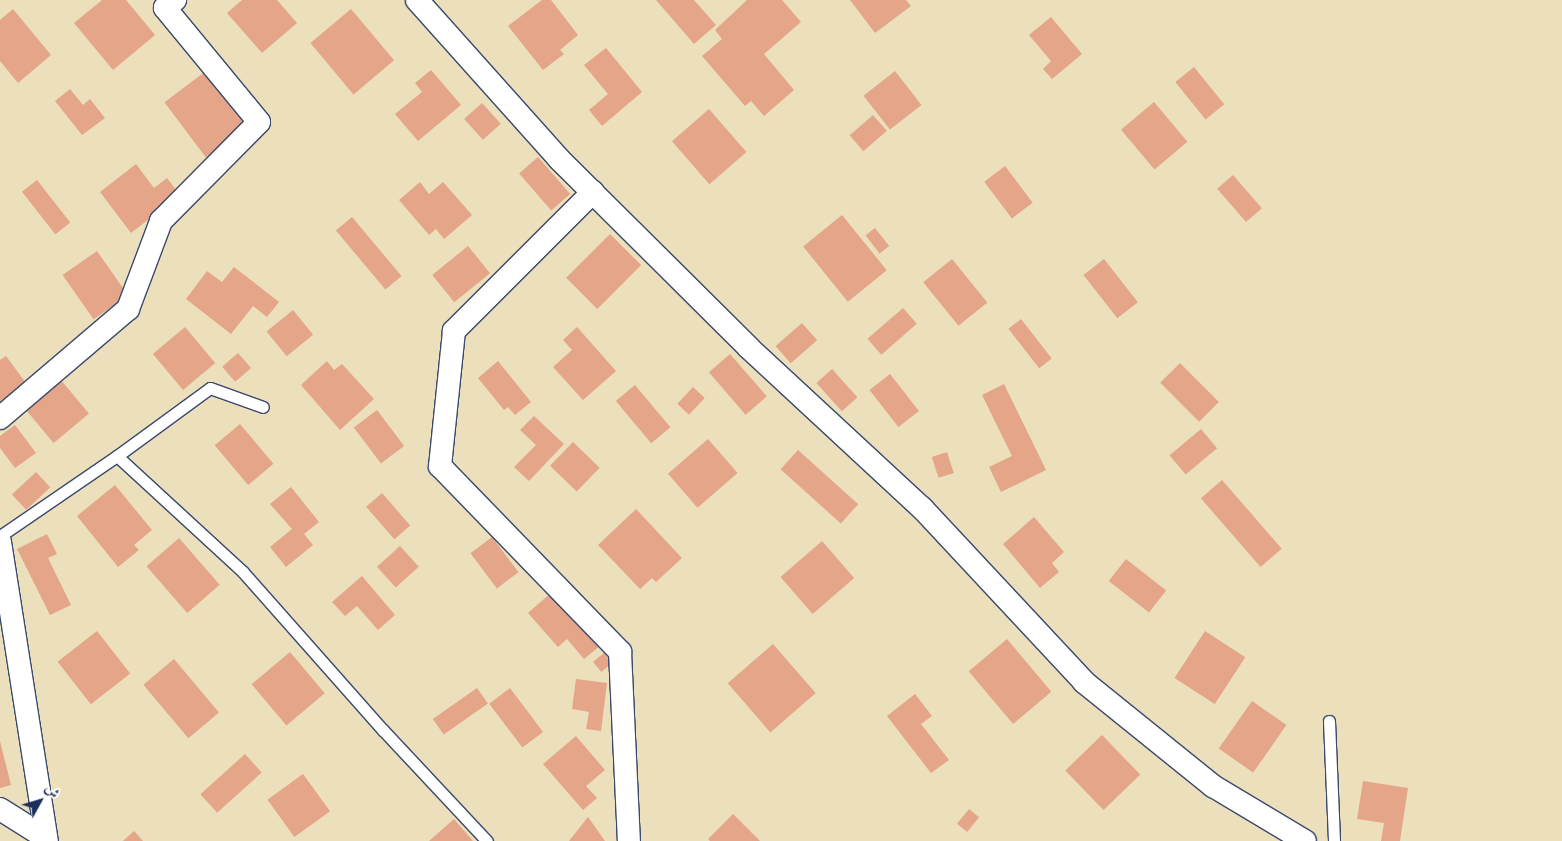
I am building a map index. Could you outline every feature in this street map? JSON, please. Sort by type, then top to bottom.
[{"type":"street","points":[[0,418],[128,309],[161,221],[259,122],[165,8],[175,0]]},
{"type":"street","points":[[417,0],[559,159],[749,348],[922,508],[1084,682],[1212,786],[1305,841]]},
{"type":"street","points":[[593,192],[454,331],[440,466],[620,652],[628,841]]},
{"type":"street","points":[[0,542],[47,840]]},
{"type":"street","points":[[0,809],[47,840]]},
{"type":"lane","points":[[0,536],[117,456],[210,388],[263,407]]},
{"type":"lane","points":[[117,456],[243,572],[383,730],[487,841]]},
{"type":"lane","points":[[1329,721],[1334,841]]},
{"type":"building","points":[[102,0],[126,0],[155,35],[113,70],[74,23]]},
{"type":"building","points":[[242,0],[277,0],[297,23],[262,53],[227,13]]},
{"type":"building","points":[[542,0],[551,0],[578,35],[560,50],[564,54],[543,70],[508,26]]},
{"type":"building","points":[[656,0],[694,0],[716,25],[694,44]]},
{"type":"building","points":[[747,0],[782,0],[801,22],[764,54],[794,90],[764,116],[751,101],[745,106],[702,56],[722,39],[715,30]]},
{"type":"building","points":[[850,0],[906,0],[911,6],[875,33]]},
{"type":"building","points":[[13,9],[51,55],[18,83],[0,61],[0,20]]},
{"type":"building","points":[[351,9],[394,60],[353,94],[310,43]]},
{"type":"building","points":[[1051,17],[1082,54],[1052,79],[1043,69],[1051,61],[1029,35]]},
{"type":"building","points":[[606,48],[642,92],[602,126],[589,110],[608,94],[584,65]]},
{"type":"building","points":[[1194,67],[1224,104],[1206,119],[1175,82]]},
{"type":"building","points":[[431,70],[461,105],[418,141],[395,114],[422,92],[415,83]]},
{"type":"building","points":[[206,71],[248,126],[206,157],[164,102]]},
{"type":"building","points":[[895,71],[921,105],[890,130],[863,96]]},
{"type":"building","points":[[70,89],[83,105],[90,99],[105,118],[82,135],[55,101]]},
{"type":"building","points":[[1154,102],[1187,142],[1154,169],[1121,130]]},
{"type":"building","points":[[482,103],[501,124],[483,140],[464,119]]},
{"type":"building","points":[[709,109],[746,152],[709,184],[672,141]]},
{"type":"building","points":[[873,115],[887,131],[863,151],[850,135]]},
{"type":"building","points":[[538,157],[570,194],[551,210],[519,173]]},
{"type":"building","points":[[136,164],[154,188],[167,178],[180,195],[131,233],[100,192]]},
{"type":"building","points":[[1005,166],[1033,203],[1012,218],[984,182]]},
{"type":"building","points":[[1233,175],[1262,208],[1246,222],[1217,189]]},
{"type":"building","points":[[37,180],[70,223],[55,234],[22,192]]},
{"type":"building","points":[[420,182],[429,194],[443,182],[472,215],[444,239],[436,229],[429,235],[399,200]]},
{"type":"building","points":[[842,215],[887,270],[848,302],[803,246]]},
{"type":"building","points":[[352,217],[401,276],[385,289],[336,230]]},
{"type":"building","points":[[875,228],[889,246],[880,254],[866,235]]},
{"type":"building","points":[[610,234],[641,265],[597,309],[566,278]]},
{"type":"building","points":[[468,246],[490,273],[454,302],[432,275]]},
{"type":"building","points":[[97,251],[128,295],[94,319],[63,275]]},
{"type":"building","points":[[952,259],[987,303],[958,326],[923,282]]},
{"type":"building","points":[[1104,259],[1138,302],[1117,318],[1084,275]]},
{"type":"building","points":[[234,267],[279,302],[267,317],[253,306],[231,334],[186,299],[207,271],[222,282]]},
{"type":"building","points":[[903,308],[917,324],[881,355],[868,339]]},
{"type":"building","points":[[293,310],[313,335],[287,356],[267,331]]},
{"type":"building","points":[[1021,319],[1052,358],[1039,368],[1008,329]]},
{"type":"building","points":[[802,323],[817,340],[791,363],[776,346]]},
{"type":"building","points":[[185,327],[215,363],[183,390],[153,354]]},
{"type":"building","points":[[577,327],[616,371],[583,400],[553,367],[572,350],[563,340]]},
{"type":"building","points":[[238,353],[251,368],[235,382],[222,367]]},
{"type":"building","points":[[730,354],[767,396],[746,415],[709,372]]},
{"type":"building","points":[[6,356],[26,383],[0,403],[0,360]]},
{"type":"building","points":[[327,361],[334,370],[342,364],[374,399],[340,430],[301,385]]},
{"type":"building","points":[[498,361],[531,402],[515,415],[508,407],[504,410],[478,378]]},
{"type":"building","points":[[1180,363],[1219,402],[1199,422],[1160,383]]},
{"type":"building","points":[[832,369],[857,397],[842,411],[816,383]]},
{"type":"building","points":[[890,374],[919,411],[898,427],[870,390]]},
{"type":"building","points":[[60,379],[89,413],[54,443],[25,409]]},
{"type":"building","points":[[1004,384],[1046,470],[1001,492],[989,467],[1012,456],[982,395]]},
{"type":"building","points":[[635,385],[670,427],[651,443],[616,401]]},
{"type":"building","points":[[693,387],[705,398],[689,415],[677,404]]},
{"type":"building","points":[[377,410],[404,446],[381,463],[354,427]]},
{"type":"building","points":[[534,416],[564,444],[529,481],[514,467],[536,445],[520,430]]},
{"type":"building","points":[[240,424],[273,464],[248,485],[215,445]]},
{"type":"building","points":[[15,425],[36,453],[15,468],[0,448],[0,436]]},
{"type":"building","points":[[1201,429],[1217,448],[1186,475],[1170,455]]},
{"type":"building","points":[[708,439],[738,473],[698,508],[668,474]]},
{"type":"building","points":[[573,442],[600,468],[577,491],[550,466]]},
{"type":"building","points":[[798,450],[858,504],[841,524],[781,469]]},
{"type":"building","points":[[947,452],[954,473],[939,478],[932,457]]},
{"type":"building","points":[[36,472],[50,487],[26,510],[12,495]]},
{"type":"building","points":[[1222,480],[1282,549],[1261,567],[1201,498]]},
{"type":"building","points":[[115,485],[152,530],[134,545],[139,550],[118,567],[77,516]]},
{"type":"building","points":[[291,487],[319,522],[304,534],[313,545],[286,567],[270,547],[292,529],[270,504]]},
{"type":"building","points":[[382,493],[410,525],[394,539],[366,507]]},
{"type":"building","points":[[636,509],[682,558],[656,582],[652,578],[640,589],[598,545]]},
{"type":"building","points":[[1034,517],[1064,552],[1052,563],[1059,572],[1040,588],[1003,544]]},
{"type":"building","points":[[47,534],[57,554],[48,558],[71,605],[50,615],[17,549]]},
{"type":"building","points":[[492,537],[518,572],[497,588],[470,553]]},
{"type":"building","points":[[179,538],[220,585],[187,613],[147,566]]},
{"type":"building","points":[[822,541],[854,578],[813,614],[780,577]]},
{"type":"building","points":[[400,546],[419,567],[396,588],[377,567]]},
{"type":"building","points":[[1126,559],[1166,590],[1149,612],[1109,581]]},
{"type":"building","points":[[362,576],[395,615],[378,630],[357,606],[345,616],[332,602]]},
{"type":"building","points":[[552,592],[600,646],[584,659],[567,639],[558,647],[528,613]]},
{"type":"building","points":[[97,631],[130,674],[91,704],[58,662]]},
{"type":"building","points":[[1205,631],[1245,657],[1215,704],[1175,678]]},
{"type":"building","points":[[1007,639],[1051,692],[1013,724],[969,671]]},
{"type":"building","points":[[773,644],[816,693],[770,732],[728,683]]},
{"type":"building","points":[[290,652],[325,693],[286,726],[252,684]]},
{"type":"building","points":[[604,653],[612,663],[601,672],[593,662]]},
{"type":"building","points":[[174,659],[219,713],[188,738],[143,685]]},
{"type":"building","points":[[576,679],[607,683],[601,731],[586,729],[589,712],[572,709]]},
{"type":"building","points":[[477,688],[488,704],[444,735],[433,719]]},
{"type":"building","points":[[510,688],[543,732],[522,748],[489,704]]},
{"type":"building","points":[[915,694],[932,716],[921,724],[949,760],[931,773],[887,716]]},
{"type":"building","points":[[1252,701],[1286,725],[1253,773],[1219,749]]},
{"type":"building","points":[[1102,735],[1140,775],[1104,810],[1065,770]]},
{"type":"building","points":[[576,736],[605,770],[586,786],[597,798],[583,810],[543,764]]},
{"type":"building","points":[[0,741],[11,785],[0,788]]},
{"type":"building","points":[[245,754],[262,773],[217,813],[200,794]]},
{"type":"building","points":[[303,774],[330,811],[294,837],[267,800]]},
{"type":"building","points":[[1363,781],[1408,788],[1400,841],[1381,841],[1384,823],[1357,819]]},
{"type":"building","points":[[969,809],[979,817],[967,832],[957,824]]},
{"type":"building","points":[[733,814],[760,841],[710,841],[708,839]]},
{"type":"building","points":[[588,817],[605,841],[569,841]]},
{"type":"building","points":[[454,819],[473,841],[429,841]]},
{"type":"building","points":[[134,831],[143,841],[123,841]]}]
